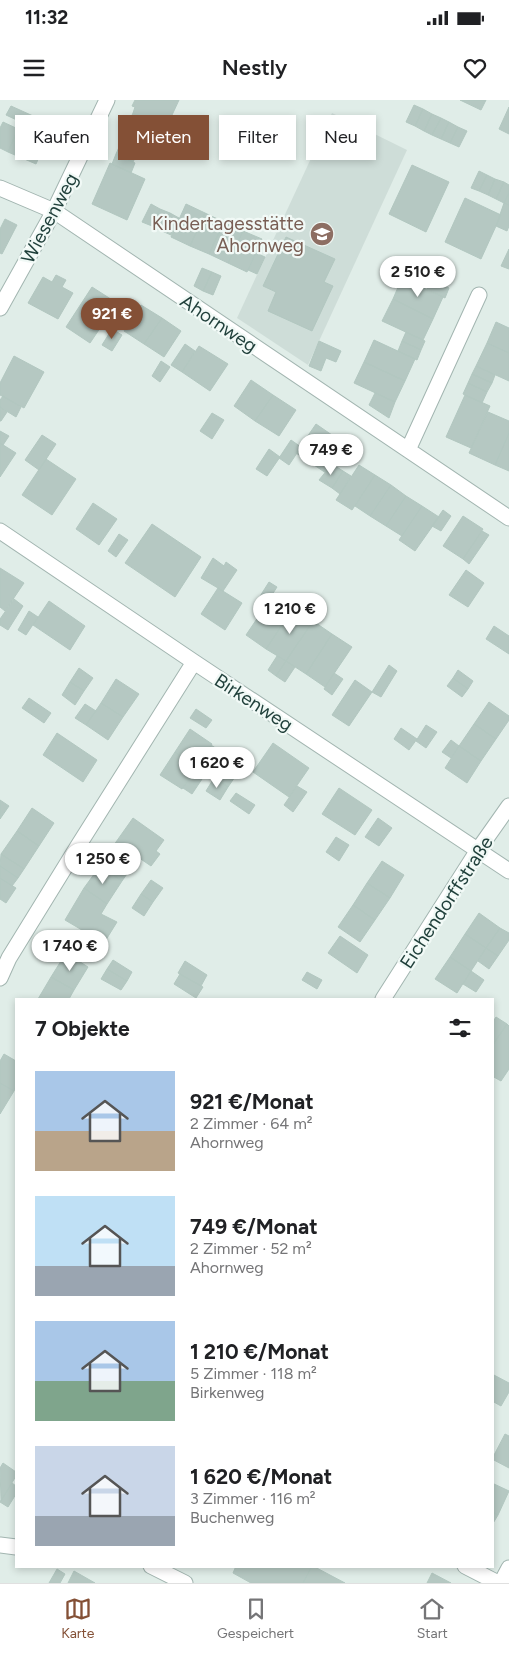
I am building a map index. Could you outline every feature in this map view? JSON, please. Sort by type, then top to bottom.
[{"type":"street","name":"Wiesenweg","points":[[0,308],[54,211],[107,100]]},
{"type":"street","name":"Ahornweg","points":[[0,188],[54,211],[509,518]]},
{"type":"street","points":[[408,450],[479,295]]},
{"type":"street","name":"Birkenweg","points":[[0,531],[509,871]]},
{"type":"street","points":[[0,978],[9,958],[194,662]]},
{"type":"street","name":"Eichendorffstraße","points":[[384,998],[478,850],[509,806]]},
{"type":"street","points":[[0,1545],[15,1547]]},
{"type":"street","points":[[155,1568],[185,1583]]},
{"type":"street","points":[[469,1568],[499,1583],[509,1568]]},
{"type":"shaded area","name":"Kindertagesstätte Ahornweg","points":[[376,135],[407,150],[308,365],[237,318],[310,160],[376,160]]},
{"type":"building","points":[[135,100],[179,100],[172,115],[137,115],[133,113],[135,107],[132,106]]},
{"type":"building","points":[[460,100],[486,100],[481,110]]},
{"type":"building","points":[[414,105],[423,109],[415,126],[406,122]]},
{"type":"building","points":[[11,106],[31,115],[15,115],[15,119],[6,115]]},
{"type":"building","points":[[509,107],[509,134],[499,129]]},
{"type":"building","points":[[423,109],[432,114],[424,131],[415,126]]},
{"type":"building","points":[[432,114],[441,118],[432,135],[424,131]]},
{"type":"building","points":[[441,118],[449,122],[441,139],[432,135]]},
{"type":"building","points":[[3,122],[15,128],[15,136],[8,152],[0,148],[0,128]]},
{"type":"building","points":[[449,122],[458,127],[450,143],[441,139]]},
{"type":"building","points":[[458,127],[467,131],[459,147],[450,143]]},
{"type":"building","points":[[15,136],[15,155],[8,152]]},
{"type":"building","points":[[116,154],[118,155],[118,160],[129,160],[135,163],[131,173],[112,164]]},
{"type":"building","points":[[27,160],[38,160],[36,164]]},
{"type":"building","points":[[110,163],[145,179],[127,220],[92,204]]},
{"type":"building","points":[[412,165],[449,182],[426,232],[389,214]]},
{"type":"building","points":[[479,171],[487,175],[479,191],[471,188]]},
{"type":"building","points":[[487,175],[495,179],[488,195],[479,191]]},
{"type":"building","points":[[495,179],[504,182],[496,199],[488,195]]},
{"type":"building","points":[[504,182],[509,185],[509,193],[504,203],[496,199]]},
{"type":"building","points":[[509,193],[509,205],[504,203]]},
{"type":"building","points":[[465,198],[501,215],[481,259],[445,242]]},
{"type":"building","points":[[504,203],[509,205],[509,226],[507,231],[496,226]]},
{"type":"building","points":[[151,204],[160,209],[152,226],[142,222]]},
{"type":"building","points":[[186,204],[205,213],[190,246],[171,237]]},
{"type":"building","points":[[160,209],[170,213],[162,231],[152,226]]},
{"type":"building","points":[[170,213],[179,218],[171,235],[162,231]]},
{"type":"building","points":[[205,213],[224,222],[209,254],[190,246]]},
{"type":"building","points":[[5,219],[17,225],[2,254],[0,253],[0,229]]},
{"type":"building","points":[[224,222],[243,231],[228,263],[209,254]]},
{"type":"building","points":[[243,231],[262,239],[247,272],[228,263]]},
{"type":"building","points":[[286,237],[335,259],[324,282],[333,286],[312,331],[268,311],[276,292],[263,286]]},
{"type":"building","points":[[509,249],[509,269],[501,266]]},
{"type":"building","points":[[256,253],[265,257],[257,274],[248,270]]},
{"type":"building","points":[[202,268],[212,272],[203,291],[194,286]]},
{"type":"building","points":[[212,272],[221,276],[213,295],[203,291]]},
{"type":"building","points":[[56,275],[66,280],[62,287],[73,293],[58,319],[28,303],[43,277],[52,282]]},
{"type":"building","points":[[402,278],[443,297],[433,319],[393,299]]},
{"type":"building","points":[[431,279],[449,288],[445,298],[427,289]]},
{"type":"building","points":[[92,287],[117,303],[90,343],[66,327]]},
{"type":"building","points":[[393,299],[433,319],[423,340],[382,321]]},
{"type":"building","points":[[141,305],[162,318],[144,344],[124,331]]},
{"type":"building","points":[[162,318],[181,331],[164,357],[144,344]]},
{"type":"building","points":[[496,322],[509,328],[509,353],[487,343]]},
{"type":"building","points":[[112,329],[122,335],[112,351],[102,345]]},
{"type":"building","points":[[406,332],[425,341],[421,350],[402,341]]},
{"type":"building","points":[[374,340],[415,359],[405,381],[364,362]]},
{"type":"building","points":[[319,341],[341,351],[336,362],[326,358],[321,371],[309,366]]},
{"type":"building","points":[[402,341],[421,350],[417,360],[398,351]]},
{"type":"building","points":[[487,343],[509,353],[509,381],[476,366]]},
{"type":"building","points":[[185,344],[195,351],[182,372],[171,365]]},
{"type":"building","points":[[199,346],[228,364],[210,391],[182,372]]},
{"type":"building","points":[[14,356],[44,372],[24,408],[0,395],[0,383]]},
{"type":"building","points":[[161,361],[170,367],[160,382],[152,376]]},
{"type":"building","points":[[364,362],[405,381],[395,402],[354,383]]},
{"type":"building","points":[[476,366],[495,375],[492,383],[472,374]]},
{"type":"building","points":[[472,374],[492,383],[487,392],[468,383]]},
{"type":"building","points":[[251,380],[273,395],[255,421],[234,406]]},
{"type":"building","points":[[468,383],[487,392],[482,403],[463,394]]},
{"type":"building","points":[[375,393],[395,402],[389,418],[369,405]]},
{"type":"building","points":[[273,395],[296,410],[279,436],[255,421]]},
{"type":"building","points":[[465,395],[490,406],[471,448],[446,437]]},
{"type":"building","points":[[3,396],[21,407],[16,417],[0,407],[0,400]]},
{"type":"building","points":[[0,407],[7,412],[1,421],[0,421]]},
{"type":"building","points":[[488,412],[509,421],[509,433],[495,465],[469,453]]},
{"type":"building","points":[[212,413],[224,420],[212,439],[200,431]]},
{"type":"building","points":[[316,424],[345,444],[326,473],[296,453]]},
{"type":"building","points":[[0,431],[9,436],[3,445],[0,443]]},
{"type":"building","points":[[509,433],[509,471],[495,465]]},
{"type":"building","points":[[42,435],[56,444],[39,470],[25,460]]},
{"type":"building","points":[[291,440],[301,447],[289,465],[279,458]]},
{"type":"building","points":[[0,443],[16,453],[0,477]]},
{"type":"building","points":[[269,449],[280,457],[267,476],[256,469]]},
{"type":"building","points":[[46,459],[76,479],[52,515],[22,495]]},
{"type":"building","points":[[332,464],[343,471],[332,488],[319,480]]},
{"type":"building","points":[[359,465],[375,475],[352,510],[336,500]]},
{"type":"building","points":[[343,471],[351,476],[340,494],[332,488]]},
{"type":"building","points":[[375,475],[391,485],[370,516],[355,506]]},
{"type":"building","points":[[391,485],[406,496],[386,526],[370,516]]},
{"type":"building","points":[[406,496],[422,506],[402,536],[386,526]]},
{"type":"building","points":[[93,503],[117,519],[99,545],[76,529]]},
{"type":"building","points":[[422,506],[439,517],[415,551],[399,540]]},
{"type":"building","points":[[443,510],[451,516],[441,531],[432,526]]},
{"type":"building","points":[[463,516],[483,529],[463,559],[443,546]]},
{"type":"building","points":[[152,524],[201,557],[175,597],[125,563]]},
{"type":"building","points":[[482,531],[489,535],[469,564],[463,559]]},
{"type":"building","points":[[119,534],[128,540],[116,557],[108,551]]},
{"type":"building","points":[[213,558],[224,566],[226,562],[237,570],[223,591],[201,578]]},
{"type":"building","points":[[0,568],[24,583],[5,611],[0,607]]},
{"type":"building","points":[[466,570],[484,583],[468,607],[449,595]]},
{"type":"building","points":[[269,582],[277,587],[265,606],[257,601]]},
{"type":"building","points":[[218,588],[242,603],[225,630],[201,614]]},
{"type":"building","points":[[273,595],[293,608],[266,649],[246,635]]},
{"type":"building","points":[[14,599],[23,606],[8,630],[0,625],[0,619]]},
{"type":"building","points":[[49,601],[85,626],[70,650],[33,625]]},
{"type":"building","points":[[293,608],[313,621],[286,661],[266,649]]},
{"type":"building","points":[[29,611],[38,617],[26,635],[18,630]]},
{"type":"building","points":[[313,621],[332,634],[306,674],[286,661]]},
{"type":"building","points":[[494,626],[509,636],[509,654],[486,639]]},
{"type":"building","points":[[332,634],[352,647],[325,687],[306,674]]},
{"type":"building","points":[[277,656],[286,661],[276,676],[268,670]]},
{"type":"building","points":[[286,661],[295,667],[285,682],[276,676]]},
{"type":"building","points":[[389,665],[397,671],[381,697],[372,692]]},
{"type":"building","points":[[79,668],[93,678],[84,691],[70,682]]},
{"type":"building","points":[[458,670],[473,681],[468,689],[453,678]]},
{"type":"building","points":[[334,673],[343,679],[332,695],[324,689]]},
{"type":"building","points":[[453,678],[468,689],[462,697],[447,686]]},
{"type":"building","points":[[116,679],[139,694],[123,717],[101,703]]},
{"type":"building","points":[[355,680],[372,692],[349,726],[332,715]]},
{"type":"building","points":[[70,682],[84,691],[75,705],[62,695]]},
{"type":"building","points":[[29,698],[51,713],[44,723],[22,708]]},
{"type":"building","points":[[489,702],[509,716],[509,720],[496,739],[474,724]]},
{"type":"building","points":[[101,703],[123,717],[108,740],[86,725]]},
{"type":"building","points":[[85,704],[96,711],[86,725],[75,718]]},
{"type":"building","points":[[196,709],[212,720],[206,728],[190,718]]},
{"type":"building","points":[[474,724],[496,739],[481,761],[459,746]]},
{"type":"building","points":[[426,725],[437,732],[426,748],[416,741]]},
{"type":"building","points":[[401,728],[417,739],[409,750],[394,739]]},
{"type":"building","points":[[190,729],[212,744],[197,767],[175,752]]},
{"type":"building","points":[[57,733],[97,760],[83,782],[43,755]]},
{"type":"building","points":[[451,740],[459,746],[451,758],[442,752]]},
{"type":"building","points":[[273,743],[309,768],[289,797],[253,772]]},
{"type":"building","points":[[211,745],[220,751],[211,764],[203,758]]},
{"type":"building","points":[[459,746],[481,761],[467,783],[445,768]]},
{"type":"building","points":[[175,752],[197,767],[182,789],[160,775]]},
{"type":"building","points":[[223,764],[237,774],[228,787],[214,778]]},
{"type":"building","points":[[193,774],[202,779],[192,794],[183,788]]},
{"type":"building","points":[[214,778],[228,787],[220,800],[206,791]]},
{"type":"building","points":[[297,786],[307,792],[293,812],[284,805]]},
{"type":"building","points":[[339,788],[372,810],[355,835],[322,814]]},
{"type":"building","points":[[236,793],[255,805],[249,814],[230,801]]},
{"type":"building","points":[[0,800],[9,806],[0,819]]},
{"type":"building","points":[[32,808],[54,823],[39,846],[17,831]]},
{"type":"building","points":[[133,818],[164,840],[156,851],[160,854],[151,866],[116,842]]},
{"type":"building","points":[[378,818],[392,828],[379,846],[365,837]]},
{"type":"building","points":[[17,831],[39,846],[24,869],[1,854]]},
{"type":"building","points":[[336,837],[349,845],[339,861],[326,852]]},
{"type":"building","points":[[116,842],[138,858],[122,881],[100,866]]},
{"type":"building","points":[[1,854],[24,869],[18,878],[0,866]]},
{"type":"building","points":[[382,861],[404,875],[390,898],[367,883]]},
{"type":"building","points":[[0,866],[18,878],[12,886],[0,878]]},
{"type":"building","points":[[100,866],[122,881],[107,904],[84,888]]},
{"type":"building","points":[[0,878],[16,888],[6,903],[0,899]]},
{"type":"building","points":[[151,880],[163,888],[153,902],[141,894]]},
{"type":"building","points":[[367,883],[390,898],[375,920],[353,905]]},
{"type":"building","points":[[84,888],[107,904],[101,914],[117,922],[104,943],[65,920]]},
{"type":"building","points":[[141,894],[153,902],[144,916],[132,908]]},
{"type":"building","points":[[353,905],[375,920],[360,942],[338,927]]},
{"type":"building","points":[[479,913],[500,928],[486,948],[465,934]]},
{"type":"building","points":[[500,928],[509,933],[509,940],[498,956],[486,948]]},
{"type":"building","points":[[465,934],[486,948],[471,971],[450,957]]},
{"type":"building","points":[[340,936],[368,955],[357,973],[328,953]]},
{"type":"building","points":[[486,948],[498,956],[489,969],[478,961]]},
{"type":"building","points":[[66,953],[88,967],[74,990],[51,977]]},
{"type":"building","points":[[450,957],[471,971],[457,993],[435,979]]},
{"type":"building","points":[[113,960],[132,972],[127,981],[107,969]]},
{"type":"building","points":[[185,961],[207,975],[201,986],[178,973]]},
{"type":"building","points":[[107,969],[127,981],[121,990],[101,979]]},
{"type":"building","points":[[471,971],[484,980],[476,992],[463,984]]},
{"type":"building","points":[[307,972],[322,980],[317,989],[302,980]]},
{"type":"building","points":[[180,974],[203,987],[196,998],[174,984]]},
{"type":"building","points":[[51,977],[74,990],[70,998],[39,998]]},
{"type":"building","points":[[496,1017],[507,1024],[494,1043],[494,1020]]},
{"type":"building","points":[[507,1024],[509,1026],[509,1069],[501,1081],[494,1077],[494,1043]]},
{"type":"building","points":[[4,1054],[15,1060],[14,1091],[0,1083],[0,1061]]},
{"type":"building","points":[[0,1083],[14,1091],[0,1114]]},
{"type":"building","points":[[494,1375],[509,1383],[509,1392],[501,1406],[494,1402]]},
{"type":"building","points":[[505,1434],[509,1436],[509,1468],[494,1460],[494,1455]]},
{"type":"building","points":[[3,1463],[15,1471],[15,1478],[1,1501],[0,1468]]},
{"type":"building","points":[[12,1483],[15,1485],[15,1496],[8,1507],[0,1502]]},
{"type":"building","points":[[494,1484],[509,1491],[498,1515],[494,1513]]},
{"type":"building","points":[[494,1513],[498,1515],[494,1522]]},
{"type":"building","points":[[235,1568],[311,1568],[303,1583],[251,1583],[233,1573]]},
{"type":"building","points":[[311,1568],[317,1568],[345,1583],[303,1583]]},
{"type":"building","points":[[57,1569],[65,1574],[60,1583],[49,1583]]},
{"type":"building","points":[[74,1571],[95,1583],[68,1583]]},
{"type":"building","points":[[432,1573],[451,1583],[427,1583]]},
{"type":"place","name":"Kindertagesstätte Ahornweg","points":[[322,234]]}]
